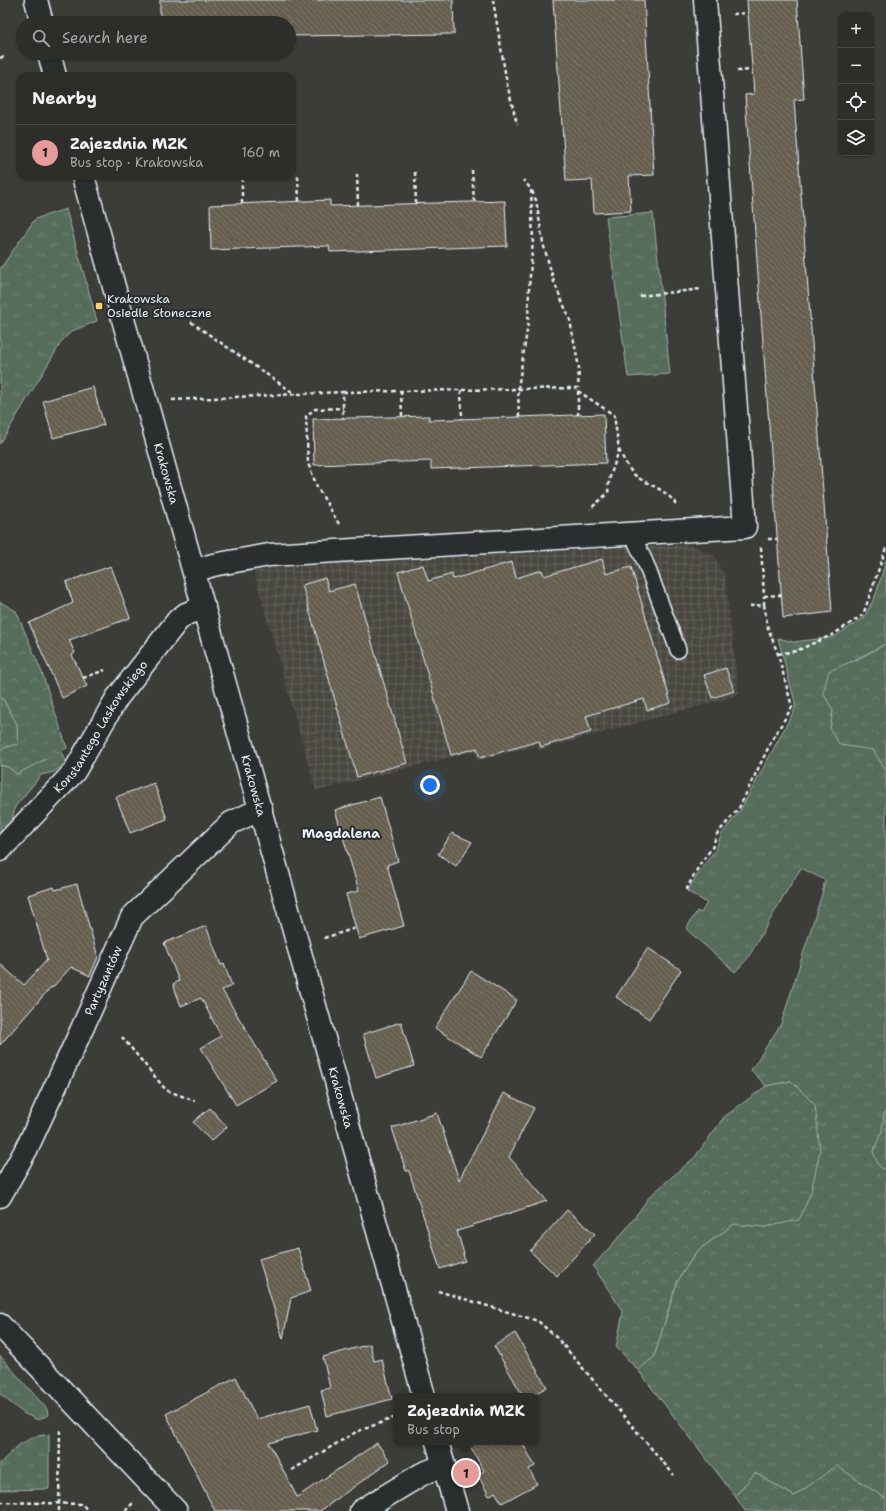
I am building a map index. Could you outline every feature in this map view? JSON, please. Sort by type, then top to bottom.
[{"type":"street","points":[[36,0],[40,16]]},
{"type":"street","points":[[194,570],[269,555],[745,527],[705,0]]},
{"type":"street","points":[[51,60],[54,72]]},
{"type":"street","name":"Krakowska","points":[[84,180],[423,1393]]},
{"type":"street","name":"Konstantego Laskowskiego","points":[[0,850],[74,772],[117,698],[178,620],[186,614],[204,607]]},
{"type":"street","name":"Partyzantów","points":[[0,1196],[27,1148],[132,917],[231,823],[261,809]]},
{"type":"street","points":[[0,1325],[176,1511]]},
{"type":"street","points":[[438,1445],[457,1511]]},
{"type":"street","points":[[361,1511],[422,1474],[444,1465]]},
{"type":"lane","points":[[632,534],[646,564],[678,650]]},
{"type":"path","points":[[493,0],[507,84],[517,124]]},
{"type":"path","points":[[726,14],[748,13]]},
{"type":"path","points":[[0,58],[5,56]]},
{"type":"path","points":[[730,72],[752,70]]},
{"type":"path","points":[[472,170],[474,202]]},
{"type":"path","points":[[415,172],[416,204]]},
{"type":"path","points":[[358,174],[358,205]]},
{"type":"path","points":[[298,176],[299,202]]},
{"type":"path","points":[[242,180],[242,204]]},
{"type":"path","points":[[523,180],[531,189],[536,200],[543,243],[554,282],[570,320],[579,368],[578,415]]},
{"type":"path","points":[[519,417],[518,388],[528,324],[529,287],[533,241],[531,189]]},
{"type":"path","points":[[640,296],[726,286]]},
{"type":"path","points":[[191,322],[295,394]]},
{"type":"path","points":[[167,401],[342,392],[518,388],[578,389],[614,414],[619,450],[624,460],[636,476],[657,486],[672,498],[681,512],[686,530]]},
{"type":"path","points":[[460,390],[462,419]]},
{"type":"path","points":[[401,391],[402,416]]},
{"type":"path","points":[[342,392],[343,418]]},
{"type":"path","points":[[343,408],[315,409],[306,416],[308,463],[317,487],[355,550]]},
{"type":"path","points":[[558,538],[608,493],[609,480],[619,450]]},
{"type":"path","points":[[778,654],[796,651],[828,637],[863,615],[886,548]]},
{"type":"path","points":[[686,890],[700,864],[712,848],[717,834],[739,808],[772,740],[792,707],[778,654],[768,628],[764,596]]},
{"type":"path","points":[[750,606],[764,605]]},
{"type":"path","points":[[322,938],[356,928]]},
{"type":"path","points":[[122,1037],[166,1090],[195,1101]]},
{"type":"path","points":[[438,1291],[538,1321],[558,1339],[674,1475]]},
{"type":"path","points":[[59,1511],[60,1423],[77,1407]]},
{"type":"path","points":[[292,1470],[356,1432],[393,1418]]},
{"type":"path","points":[[0,1502],[82,1504],[88,1511]]},
{"type":"shaded area","points":[[689,544],[714,556],[725,576],[739,695],[539,750],[537,745],[478,761],[475,751],[316,791],[253,569]]},
{"type":"green space","points":[[66,209],[97,321],[72,331],[62,341],[0,444],[0,269],[35,219]]},
{"type":"green space","points":[[653,213],[670,374],[628,377],[606,217]]},
{"type":"green space","points":[[886,560],[886,644],[850,662],[823,693],[833,710],[830,729],[873,750],[886,769],[886,1499],[837,1466],[794,1496],[755,1473],[735,1496],[638,1370],[654,1357],[677,1282],[696,1252],[734,1224],[765,1227],[791,1081],[766,1086],[751,1070],[781,1024],[822,894],[825,880],[801,868],[748,958],[735,972],[686,929],[697,911],[701,913],[707,903],[687,891],[716,849],[721,835],[741,809],[795,709],[795,702],[778,638],[793,642],[834,637],[864,618],[876,594]]},
{"type":"green space","points":[[0,602],[16,611],[41,670],[67,748],[17,774],[8,767],[0,765],[0,750],[13,745],[18,745],[17,724],[3,699],[0,697]]},
{"type":"green space","points":[[886,644],[885,769],[873,750],[840,745],[830,729],[833,710],[823,693],[829,671],[858,659]]},
{"type":"green space","points":[[0,697],[3,699],[17,724],[18,746],[13,745],[0,750]]},
{"type":"green space","points":[[60,751],[67,762],[54,772],[41,775],[15,807],[10,829],[0,842],[0,765],[8,767],[17,774]]},
{"type":"green space","points":[[791,1081],[815,1105],[820,1151],[811,1192],[799,1220],[765,1227],[734,1224],[696,1252],[677,1282],[654,1357],[638,1370],[616,1347],[623,1312],[593,1266],[626,1229],[650,1196],[695,1157],[724,1117],[766,1086]]},
{"type":"green space","points":[[886,1112],[886,1171],[879,1166],[873,1152],[882,1131],[884,1113]]},
{"type":"green space","points":[[0,1356],[47,1409],[48,1415],[38,1420],[23,1413],[0,1394]]},
{"type":"green space","points":[[49,1434],[49,1489],[0,1490],[0,1463],[19,1445],[33,1437]]},
{"type":"green space","points":[[837,1466],[886,1499],[886,1511],[745,1511],[735,1496],[755,1473],[794,1496]]},
{"type":"building","points":[[160,0],[453,0],[454,34],[296,36],[296,16],[160,16]]},
{"type":"building","points":[[553,0],[644,0],[654,175],[629,176],[631,211],[594,213],[592,180],[566,181]]},
{"type":"building","points":[[747,0],[797,0],[804,99],[794,100],[832,612],[783,618],[745,95],[754,94]]},
{"type":"building","points":[[330,200],[330,206],[505,201],[507,246],[330,252],[329,246],[211,250],[210,205]]},
{"type":"building","points":[[93,387],[104,425],[53,438],[43,401]]},
{"type":"building","points":[[604,414],[606,463],[431,469],[431,461],[314,465],[313,419],[429,416],[429,420]]},
{"type":"building","points":[[602,559],[606,574],[631,567],[671,703],[647,710],[644,699],[586,716],[591,732],[541,747],[539,741],[480,758],[477,748],[451,755],[398,572],[423,565],[428,581],[452,574],[453,579],[512,562],[516,578],[542,570],[544,576]]},
{"type":"building","points":[[111,566],[130,618],[69,640],[75,653],[72,655],[87,686],[62,698],[29,623],[73,603],[66,582]]},
{"type":"building","points":[[325,578],[329,591],[355,584],[407,763],[357,777],[302,585]]},
{"type":"building","points":[[726,668],[734,691],[712,698],[704,675]]},
{"type":"building","points":[[154,783],[167,819],[130,833],[116,797]]},
{"type":"building","points":[[380,797],[398,861],[387,865],[404,926],[359,939],[346,894],[359,891],[335,810]]},
{"type":"building","points":[[452,833],[472,842],[456,866],[438,854]]},
{"type":"building","points":[[77,884],[98,957],[90,976],[71,967],[52,988],[51,987],[0,1045],[0,964],[24,985],[47,960],[28,895],[54,887],[55,890]]},
{"type":"building","points":[[206,926],[221,965],[224,964],[232,986],[222,990],[277,1081],[236,1105],[201,1048],[221,1036],[201,998],[181,1006],[173,984],[179,981],[164,943]]},
{"type":"building","points":[[648,948],[681,970],[649,1019],[616,997]]},
{"type":"building","points":[[471,971],[517,1000],[481,1057],[435,1028]]},
{"type":"building","points":[[401,1022],[414,1066],[376,1078],[363,1034]]},
{"type":"building","points":[[504,1093],[534,1108],[509,1157],[547,1201],[457,1231],[465,1261],[440,1269],[409,1171],[406,1171],[392,1128],[437,1113],[459,1180]]},
{"type":"building","points":[[210,1108],[227,1127],[211,1141],[193,1122]]},
{"type":"building","points":[[567,1210],[595,1234],[557,1276],[530,1251]]},
{"type":"building","points":[[298,1248],[311,1291],[291,1298],[283,1339],[259,1259]]},
{"type":"building","points":[[515,1333],[547,1387],[536,1393],[521,1393],[494,1346]]},
{"type":"building","points":[[370,1344],[374,1361],[382,1359],[392,1399],[327,1416],[321,1390],[330,1388],[323,1357]]},
{"type":"building","points":[[236,1377],[257,1419],[310,1404],[317,1430],[269,1443],[297,1497],[377,1443],[390,1461],[320,1511],[215,1511],[166,1414]]},
{"type":"building","points":[[470,1445],[524,1445],[535,1466],[529,1469],[537,1484],[502,1503],[495,1492],[489,1496],[478,1475],[484,1471]]},
{"type":"place","name":"Krakowska Osiedle Słoneczne","points":[[99,306]]},
{"type":"place","name":"Zajezdnia MZK","points":[[466,1473]]},
{"type":"district","name":"Magdalena","points":[[341,833]]}]
